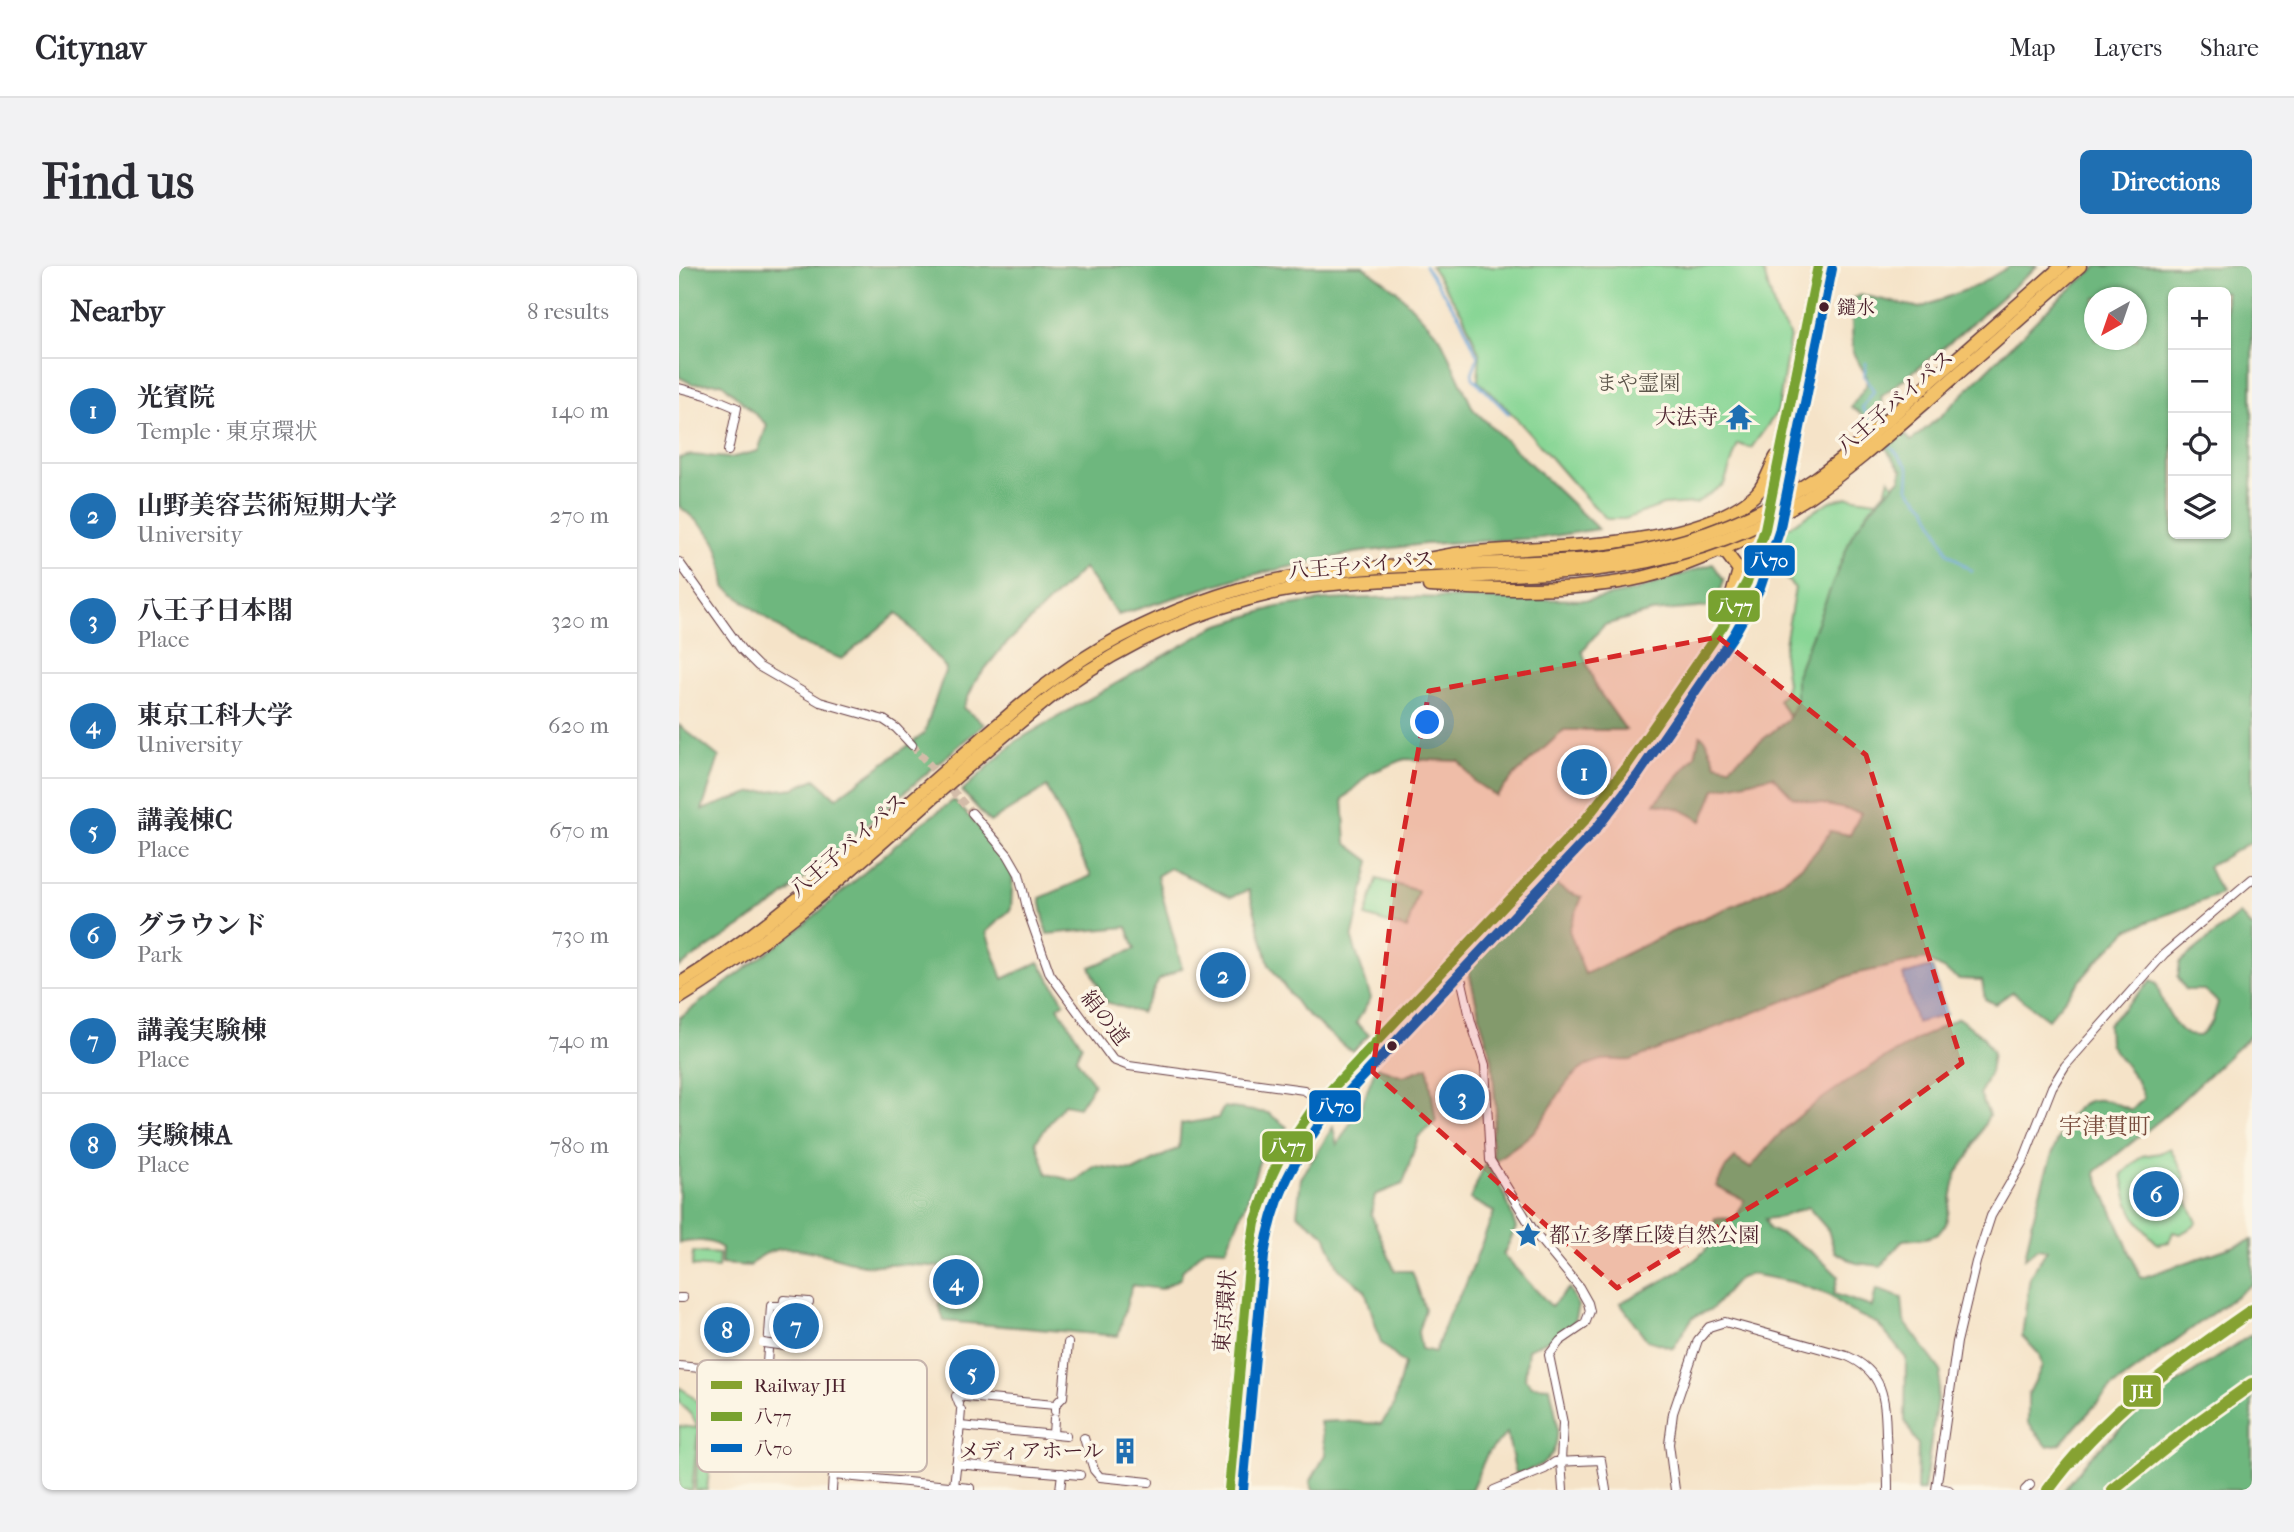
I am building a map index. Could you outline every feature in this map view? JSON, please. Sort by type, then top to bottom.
[{"type":"highway","name":"東京環状","points":[[1229,1490],[1249,1254],[1265,1192],[1282,1154],[1320,1100],[1597,806],[1723,626],[1747,582],[1769,515],[1818,266]]},
{"type":"highway","name":"八王子バイパス","points":[[1925,395],[2061,266]]},
{"type":"highway","name":"八王子バイパス","points":[[679,998],[749,951],[797,914],[1031,713],[1090,668],[1148,636],[1232,604],[1280,592],[1363,581],[1592,564],[1693,538],[1779,500],[1835,463],[1925,395],[2080,266]]},
{"type":"highway","points":[[1732,511],[1765,484],[1770,468],[1782,447]]},
{"type":"highway","points":[[1377,569],[1462,553],[1576,546],[1665,534],[1749,506],[1769,515]]},
{"type":"highway","points":[[1363,581],[1500,587],[1592,585],[1645,577],[1718,551],[1765,529]]},
{"type":"highway","points":[[1718,551],[1733,560],[1739,570],[1723,626]]},
{"type":"highway","name":"八王子バイパス","points":[[682,982],[742,942],[790,905],[1023,703],[1064,671],[1106,645],[1164,615],[1241,589],[1319,574],[1377,569],[1592,564]]},
{"type":"street","points":[[679,388],[706,395],[737,408],[728,450]]},
{"type":"street","points":[[679,562],[733,639],[758,666],[820,702],[884,720],[897,728],[912,745]]},
{"type":"street","name":"絹の道","points":[[972,813],[1019,874],[1028,912],[1050,974],[1113,1060],[1129,1066],[1304,1090],[1320,1100]]},
{"type":"street","points":[[1949,1490],[1936,1488],[1957,1342],[1976,1262],[1990,1216],[2023,1161],[2057,1077],[2164,954],[2252,879]]},
{"type":"street","points":[[1451,963],[1462,982],[1485,1065],[1490,1160],[1537,1236],[1579,1287],[1590,1311],[1585,1324],[1560,1341],[1549,1355],[1562,1409],[1563,1490]]},
{"type":"street","points":[[766,1360],[771,1306],[783,1307],[783,1299],[809,1302]]},
{"type":"street","points":[[1675,1490],[1669,1444],[1673,1413],[1698,1340],[1709,1327],[1725,1322],[1847,1356],[1871,1372],[1885,1401],[1888,1490]]},
{"type":"street","points":[[763,1343],[785,1346]]},
{"type":"street","points":[[1053,1434],[1055,1412],[1063,1397],[1068,1343]]},
{"type":"street","points":[[679,1366],[697,1368]]},
{"type":"street","points":[[954,1486],[960,1407],[956,1396],[1055,1412]]},
{"type":"street","points":[[959,1434],[1066,1436]]},
{"type":"street","points":[[1084,1437],[1094,1470],[1100,1477],[1149,1482]]},
{"type":"street","points":[[1494,1490],[1561,1461],[1601,1460],[1606,1490]]},
{"type":"street","points":[[956,1464],[1080,1475]]},
{"type":"street","points":[[832,1490],[835,1472]]},
{"type":"street","points":[[833,1475],[954,1486],[970,1490]]},
{"type":"street","points":[[1061,1489],[1062,1475]]},
{"type":"highlighted area","points":[[1718,637],[1866,755],[1962,1063],[1833,1157],[1617,1288],[1373,1072],[1395,880],[1429,691]]},
{"type":"green space","points":[[679,266],[1363,266],[1396,290],[1440,337],[1473,409],[1598,529],[1541,538],[1425,544],[1354,553],[1238,578],[1118,615],[1084,568],[1001,649],[976,680],[963,708],[984,724],[777,902],[679,967],[679,725],[719,757],[702,810],[750,793],[795,788],[815,779],[836,798],[924,734],[946,668],[897,613],[842,659],[798,642],[725,587],[721,559],[714,540],[679,506],[679,458],[691,455],[730,458],[758,451],[767,425],[722,383],[692,384],[679,377]]},
{"type":"green space","name":"まや霊園","points":[[1431,266],[1755,266],[1764,273],[1777,317],[1790,335],[1778,411],[1751,448],[1738,444],[1724,484],[1696,503],[1663,505],[1625,519],[1607,519],[1512,414],[1478,381],[1480,355],[1463,315]]},
{"type":"green space","points":[[2010,266],[2037,266],[1953,340],[1881,397],[1883,409],[1911,441],[1943,414],[2054,303],[2098,266],[2252,266],[2252,841],[2208,867],[2221,894],[2129,929],[2096,962],[2048,1019],[2012,992],[1995,1004],[1985,999],[1982,980],[1959,979],[1926,959],[1854,974],[1631,1060],[1603,1060],[1587,1065],[1569,1080],[1533,1133],[1494,1162],[1491,1137],[1496,1112],[1492,1059],[1467,963],[1546,878],[1567,892],[1582,897],[1569,930],[1585,974],[1666,934],[1763,892],[1801,866],[1817,850],[1830,831],[1850,835],[1861,813],[1793,797],[1773,776],[1715,789],[1702,821],[1680,809],[1655,803],[1695,756],[1700,735],[1706,740],[1716,764],[1729,767],[1788,719],[1796,702],[1796,675],[1852,535],[1871,508],[1900,479],[1902,470],[1866,420],[1851,407],[1866,386],[1867,377],[1853,353],[1851,299],[1862,295],[1920,308],[1978,285]]},
{"type":"green space","points":[[1889,478],[1914,513],[1808,743],[1778,700],[1784,694],[1787,683],[1783,655],[1795,588],[1773,566],[1770,554],[1778,533],[1831,501],[1848,497],[1876,501],[1886,490]]},
{"type":"green space","points":[[1713,564],[1724,580],[1720,593],[1709,607],[1651,612],[1604,625],[1582,651],[1597,689],[1626,730],[1564,730],[1496,796],[1475,782],[1459,761],[1405,759],[1370,773],[1343,799],[1346,843],[1370,861],[1352,939],[1371,998],[1356,1023],[1369,1035],[1353,1051],[1301,1009],[1269,965],[1249,890],[1231,897],[1170,868],[1157,876],[1182,968],[1159,980],[1141,1013],[1106,1002],[1090,967],[1135,949],[1127,927],[1047,934],[1040,898],[1091,876],[1047,787],[990,822],[962,791],[1016,741],[1216,626],[1277,607],[1326,600],[1397,597],[1589,600],[1634,591]]},
{"type":"green space","points":[[954,800],[992,841],[1013,873],[1011,909],[986,932],[1003,979],[1039,962],[1064,1002],[1058,1007],[1082,1045],[1076,1058],[1094,1084],[1079,1107],[1064,1104],[1036,1141],[1047,1174],[1075,1181],[1095,1166],[1133,1171],[1179,1148],[1181,1124],[1218,1118],[1224,1107],[1268,1113],[1287,1127],[1270,1155],[1260,1159],[1246,1204],[1226,1249],[1206,1248],[1182,1271],[1181,1278],[1161,1289],[1132,1285],[1118,1336],[944,1321],[939,1306],[940,1267],[864,1265],[789,1248],[762,1256],[750,1266],[721,1264],[722,1248],[717,1245],[702,1241],[679,1243],[679,1018],[799,929],[918,826]]},
{"type":"green space","points":[[1377,879],[1418,891],[1407,929],[1366,916]]},
{"type":"green space","points":[[2239,914],[2252,928],[2252,1034],[2165,1116],[2095,1172],[2141,1278],[2252,1240],[2252,1284],[2110,1389],[2060,1444],[2047,1446],[2028,1423],[2028,1395],[2042,1367],[2039,1354],[2022,1336],[2030,1276],[2047,1250],[2038,1248],[2025,1258],[2045,1174],[2063,1129],[2073,1113],[2084,1103],[2102,1100],[2131,1110],[2144,1098],[2136,1079],[2109,1044],[2108,1024],[2151,981],[2157,984],[2169,1013],[2183,1032],[2200,1036],[2212,1022],[2218,1002],[2204,990],[2186,990],[2178,977],[2180,962]]},
{"type":"green space","points":[[1958,1018],[1983,1036],[1993,1053],[1990,1072],[1980,1094],[1989,1115],[1969,1156],[1956,1174],[1946,1224],[1938,1234],[1903,1240],[1881,1266],[1856,1263],[1835,1252],[1828,1230],[1808,1207],[1781,1217],[1765,1219],[1769,1229],[1806,1248],[1838,1276],[1834,1294],[1872,1307],[1876,1289],[1902,1298],[1904,1321],[1941,1371],[1924,1490],[1917,1490],[1918,1445],[1905,1421],[1906,1358],[1878,1324],[1850,1311],[1829,1295],[1792,1282],[1751,1274],[1738,1279],[1712,1309],[1693,1317],[1673,1348],[1647,1340],[1620,1303],[1671,1276],[1697,1258],[1712,1240],[1715,1218],[1736,1219],[1744,1200],[1716,1186],[1726,1167],[1735,1158],[1750,1168],[1785,1129],[1828,1094],[1893,1053]]},
{"type":"green space","points":[[1376,1067],[1403,1076],[1428,1067],[1436,1121],[1418,1137],[1403,1184],[1375,1195],[1371,1214],[1395,1271],[1412,1271],[1425,1309],[1418,1332],[1421,1349],[1435,1352],[1494,1212],[1470,1199],[1486,1162],[1505,1196],[1516,1228],[1503,1255],[1551,1306],[1569,1288],[1578,1306],[1573,1325],[1528,1349],[1525,1379],[1532,1386],[1550,1387],[1557,1438],[1550,1457],[1539,1466],[1516,1474],[1507,1433],[1487,1454],[1471,1490],[1313,1490],[1310,1482],[1326,1454],[1320,1422],[1381,1424],[1393,1407],[1404,1364],[1381,1343],[1365,1290],[1339,1269],[1325,1235],[1297,1214],[1301,1178],[1333,1127],[1337,1145],[1362,1104]]},
{"type":"green space","points":[[2170,1148],[2185,1177],[2183,1181],[2187,1191],[2186,1199],[2197,1222],[2180,1234],[2173,1232],[2169,1242],[2158,1244],[2133,1213],[2122,1174],[2142,1156]]},
{"type":"green space","points":[[693,1252],[719,1254],[718,1268],[692,1266]]},
{"type":"green space","points":[[2252,1334],[2252,1490],[2064,1490],[2090,1457],[2146,1404]]},
{"type":"green space","points":[[679,1387],[697,1402],[697,1426],[692,1416],[679,1402]]},
{"type":"green space","points":[[679,1426],[697,1428],[692,1490],[679,1490]]},
{"type":"green space","points":[[697,1465],[697,1472],[709,1472],[707,1490],[695,1490]]},
{"type":"water","points":[[1932,967],[1946,1015],[1916,1023],[1903,975]]},
{"type":"waterway","points":[[1425,266],[1461,319],[1478,357],[1472,373],[1473,378],[1509,414]]},
{"type":"waterway","points":[[1866,363],[1864,376],[1874,391],[1862,408],[1877,426]]},
{"type":"waterway","points":[[1886,440],[1907,466],[1908,488],[1927,508],[1948,553],[1972,571]]},
{"type":"tunnel","points":[[912,745],[972,813]]},
{"type":"rail line","name":"JH","points":[[2048,1490],[2070,1462],[2117,1413],[2168,1370],[2252,1310]]},
{"type":"rail line","name":"JH","points":[[2113,1490],[2193,1426],[2252,1384]]},
{"type":"transit line","name":"八77","points":[[1229,1490],[1250,1254],[1255,1223],[1282,1154],[1312,1110],[1585,820],[1626,767],[1723,626],[1747,582],[1765,529],[1818,266]]},
{"type":"transit line","name":"八70","points":[[1243,1490],[1264,1256],[1273,1217],[1285,1183],[1323,1119],[1596,829],[1638,775],[1735,633],[1760,588],[1779,532],[1832,269]]},
{"type":"place","name":"鑓水","points":[[1824,307]]},
{"type":"place","name":"大法寺","points":[[1739,417]]},
{"type":"place","name":"光賓院","points":[[1584,772]]},
{"type":"place","name":"山野美容芸術短期大学","points":[[1223,975]]},
{"type":"place","name":"八王子日本閣","points":[[1462,1097]]},
{"type":"place","name":"グラウンド","points":[[2156,1194]]},
{"type":"place","name":"都立多摩丘陵自然公園","points":[[1528,1235]]},
{"type":"place","name":"東京工科大学","points":[[956,1282]]},
{"type":"place","name":"講義実験棟","points":[[796,1326]]},
{"type":"place","name":"実験棟A","points":[[727,1330]]},
{"type":"place","name":"講義棟C","points":[[972,1372]]},
{"type":"place","name":"メディアホール","points":[[1125,1451]]},
{"type":"district","name":"宇津貫町","points":[[2105,1126]]}]
